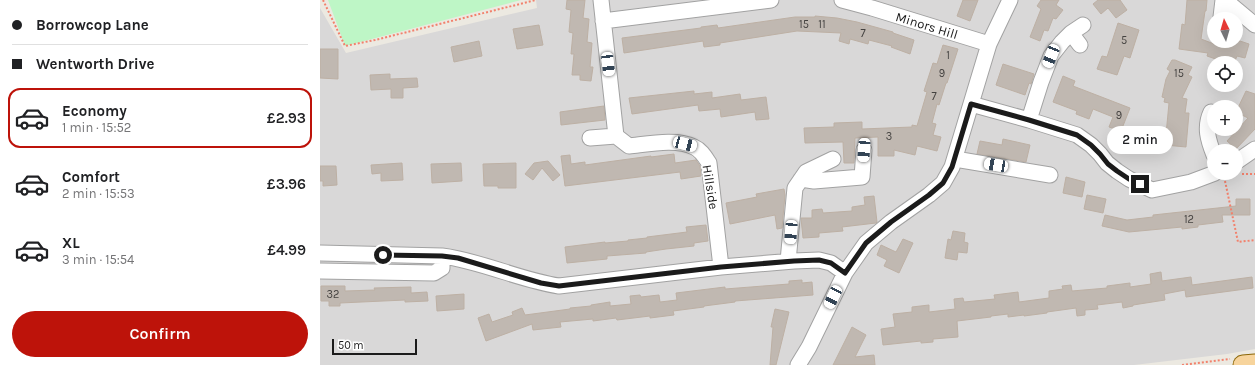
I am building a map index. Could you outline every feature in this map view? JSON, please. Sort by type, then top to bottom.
[{"type":"main road","points":[[1238,362],[1255,364]]},
{"type":"street","points":[[590,138],[616,136],[601,0]]},
{"type":"street","points":[[603,21],[771,0]]},
{"type":"street","name":"Minors Hill","points":[[842,0],[873,4],[989,44]]},
{"type":"street","points":[[798,365],[809,347],[845,273],[866,243],[943,183],[955,158],[989,44],[1010,0]]},
{"type":"street","points":[[1222,12],[1224,0],[1255,25]]},
{"type":"street","points":[[1029,120],[1051,56],[1062,42],[1078,34]]},
{"type":"street","points":[[971,104],[1077,135],[1091,145],[1108,164],[1117,171],[1129,179],[1152,190],[1207,177]]},
{"type":"street","name":"Hillside","points":[[616,136],[628,146],[677,142],[694,146],[701,151],[709,163],[721,267]]},
{"type":"street","points":[[1243,157],[1255,149]]},
{"type":"street","points":[[801,179],[814,181],[862,177],[864,150]]},
{"type":"street","points":[[955,158],[1050,175]]},
{"type":"street","points":[[788,261],[795,188],[806,172],[833,160]]},
{"type":"street","points":[[320,253],[442,256],[458,258],[541,283],[559,286],[721,267],[788,261],[819,260],[831,263],[845,273]]},
{"type":"street","points":[[320,271],[434,272],[442,268],[442,256]]},
{"type":"path","points":[[323,0],[345,46],[536,0]]},
{"type":"path","points":[[1221,180],[1238,242],[1255,240]]},
{"type":"path","points":[[1182,365],[1238,362]]},
{"type":"shaded area","points":[[536,0],[1255,0],[1255,349],[1227,354],[1134,365],[320,365],[320,8],[346,53],[537,8]]},
{"type":"green space","points":[[328,0],[521,0],[345,46]]},
{"type":"building","points":[[567,0],[585,0],[583,18],[589,19],[587,42],[592,43],[590,67],[593,67],[591,81],[580,80],[580,75],[572,75],[574,54],[571,54],[573,33],[569,32],[571,10],[566,9]]},
{"type":"building","points":[[963,0],[978,0],[970,21],[957,16]]},
{"type":"building","points":[[1041,0],[1059,0],[1056,5],[1063,10],[1056,19],[1053,18],[1048,31],[1044,30],[1040,41],[1030,37],[1041,9],[1037,6]]},
{"type":"building","points":[[1098,0],[1120,0],[1127,10],[1116,18],[1108,8],[1101,14],[1093,4]]},
{"type":"building","points":[[1187,0],[1207,0],[1201,39],[1207,41],[1207,48],[1243,48],[1243,42],[1249,44],[1245,58],[1243,56],[1207,56],[1208,53],[1179,49],[1182,24],[1185,25]]},
{"type":"building","points":[[815,16],[857,22],[893,32],[914,40],[910,54],[891,47],[892,46],[869,40],[868,44],[850,39],[849,44],[839,41],[841,33],[797,31],[720,43],[720,45],[704,47],[703,41],[624,53],[622,38],[717,25],[718,28],[795,17]]},
{"type":"building","points":[[1118,23],[1139,30],[1130,58],[1124,56],[1117,75],[1097,69],[1102,56],[1107,57]]},
{"type":"building","points":[[539,25],[543,45],[517,49],[513,29]]},
{"type":"building","points":[[479,41],[482,56],[454,62],[451,47]]},
{"type":"building","points":[[943,45],[958,49],[939,105],[937,104],[932,123],[936,124],[933,135],[941,137],[937,151],[917,146],[915,155],[894,150],[894,156],[878,156],[878,137],[855,138],[854,163],[844,163],[843,142],[805,143],[804,128],[834,127],[834,123],[862,122],[862,129],[912,127],[912,125],[917,126],[927,92],[924,91],[933,63],[937,64]]},
{"type":"building","points":[[320,49],[338,49],[338,79],[320,78]]},
{"type":"building","points":[[1172,60],[1192,67],[1188,75],[1192,77],[1182,98],[1187,99],[1185,113],[1189,113],[1186,147],[1165,145],[1169,103],[1164,102],[1165,98],[1162,97],[1166,79],[1170,71],[1167,69]]},
{"type":"building","points":[[1003,64],[1034,74],[1025,95],[996,85]]},
{"type":"building","points":[[390,74],[390,79],[417,78],[418,87],[403,88],[403,98],[391,98],[391,89],[371,90],[370,75]]},
{"type":"building","points":[[1063,76],[1075,81],[1073,86],[1130,108],[1121,131],[1109,127],[1113,117],[1093,109],[1089,119],[1076,114],[1077,111],[1053,102]]},
{"type":"building","points":[[694,91],[694,94],[712,92],[712,98],[740,94],[741,100],[766,97],[769,119],[756,120],[755,112],[721,117],[720,109],[699,111],[698,105],[632,114],[629,98]]},
{"type":"building","points":[[1246,91],[1255,94],[1255,129],[1241,144],[1230,144],[1227,141],[1232,136],[1243,136],[1243,123],[1248,118],[1243,116],[1243,100],[1242,100]]},
{"type":"building","points":[[604,106],[605,120],[561,125],[560,112]]},
{"type":"building","points":[[1003,139],[1030,145],[1026,162],[977,154],[980,141],[1002,145]]},
{"type":"building","points":[[674,154],[675,163],[696,160],[700,166],[701,176],[681,179],[680,172],[565,186],[561,156],[570,155],[571,164],[585,162],[585,165]]},
{"type":"building","points":[[548,161],[560,175],[553,181],[542,168],[533,180],[525,174],[534,163]]},
{"type":"building","points":[[402,163],[403,180],[381,181],[381,173],[372,174],[371,165]]},
{"type":"building","points":[[461,163],[462,181],[432,183],[431,164]]},
{"type":"building","points":[[516,163],[516,188],[484,186],[483,164]]},
{"type":"building","points":[[320,166],[336,166],[337,185],[323,186],[323,181],[320,181]]},
{"type":"building","points":[[1066,177],[1085,182],[1082,197],[1063,193]]},
{"type":"building","points":[[784,189],[785,195],[782,228],[777,229],[775,215],[730,224],[726,203],[757,197],[756,194]]},
{"type":"building","points":[[1087,195],[1106,199],[1103,213],[1084,209]]},
{"type":"building","points":[[874,196],[876,223],[842,227],[843,231],[819,233],[819,237],[803,238],[801,218],[812,218],[812,210],[822,209],[823,213],[852,211],[852,207],[865,205],[864,197]]},
{"type":"building","points":[[1236,199],[1250,199],[1250,215],[1222,215],[1223,222],[1198,225],[1198,227],[1182,229],[1182,227],[1129,232],[1102,226],[1105,215],[1127,220],[1153,217],[1153,215],[1236,206]]},
{"type":"building","points":[[706,225],[708,241],[694,243],[694,246],[646,253],[607,256],[607,259],[567,263],[565,247],[628,241],[687,232],[686,227]]},
{"type":"building","points":[[953,231],[965,233],[964,242],[968,243],[967,253],[958,252],[957,260],[945,258],[948,239],[951,240]]},
{"type":"building","points":[[903,239],[913,243],[899,273],[884,266],[887,260],[877,255],[881,245],[896,252]]},
{"type":"building","points":[[1161,272],[1162,281],[1191,277],[1192,285],[1252,277],[1253,288],[1186,297],[1185,290],[1164,294],[1165,300],[1123,308],[1122,302],[1097,305],[1098,309],[1085,310],[1085,315],[1077,316],[1076,308],[1024,316],[1008,317],[1008,314],[957,321],[958,337],[933,339],[933,342],[921,343],[921,341],[883,345],[881,329],[895,327],[893,314],[912,312],[912,307],[929,305],[929,312],[955,309],[954,299],[963,298],[964,302],[995,299],[994,295],[1018,292],[1019,302],[1049,298],[1049,291],[1063,289],[1062,286],[1071,285],[1072,291],[1107,288],[1107,286],[1130,283],[1130,287],[1151,284],[1150,274]]},
{"type":"building","points":[[802,280],[802,283],[812,282],[813,295],[735,301],[673,311],[674,315],[650,318],[650,316],[617,320],[616,318],[593,321],[593,319],[560,322],[561,327],[533,330],[532,324],[486,341],[478,318],[489,314],[492,322],[513,315],[512,312],[522,308],[525,315],[610,302],[610,306],[631,304],[630,296],[640,295],[641,297],[659,295],[660,302],[677,300],[676,293],[725,287],[725,289],[789,284],[789,281]]},
{"type":"building","points":[[321,286],[345,286],[345,291],[375,290],[374,288],[411,287],[411,293],[427,292],[428,301],[405,302],[405,300],[340,303],[340,306],[329,306],[329,301],[321,301]]},
{"type":"building","points":[[464,294],[464,309],[437,311],[436,296]]},
{"type":"building","points":[[775,309],[789,312],[776,365],[770,365],[773,327],[771,327]]},
{"type":"building","points":[[852,327],[866,335],[855,357],[874,355],[875,365],[833,365]]},
{"type":"route","points":[[383,255],[442,256],[458,258],[541,283],[559,286],[721,267],[794,261],[819,260],[831,263],[845,273],[866,243],[943,183],[952,167],[971,104],[1077,135],[1091,145],[1108,164],[1129,179],[1140,184]]}]
